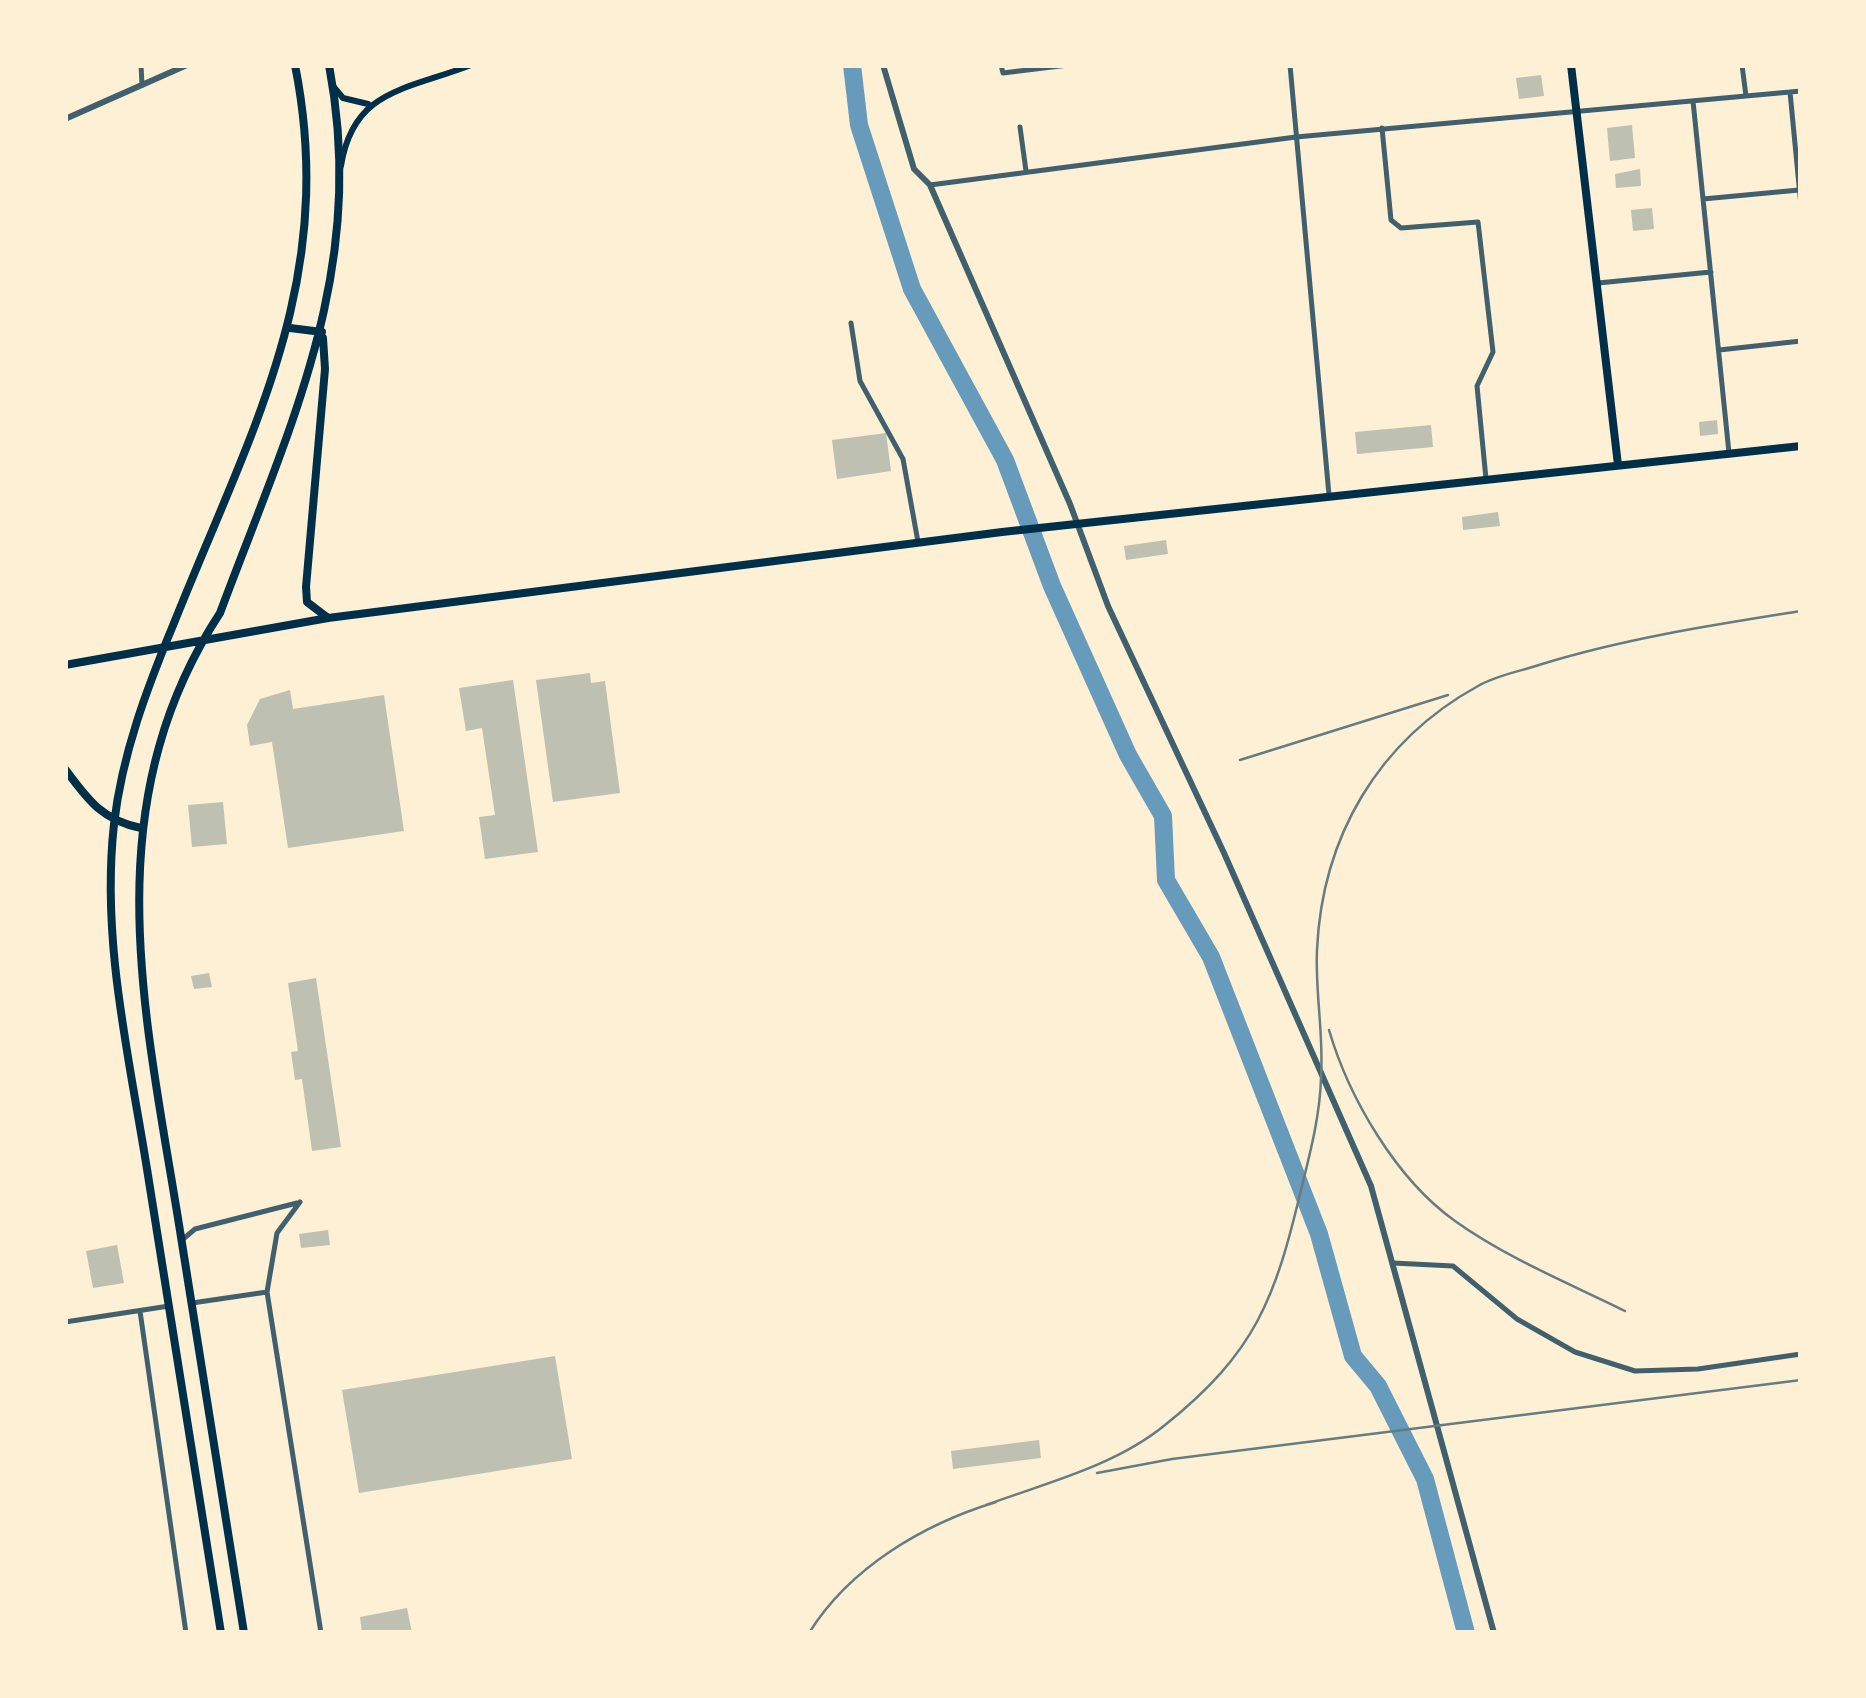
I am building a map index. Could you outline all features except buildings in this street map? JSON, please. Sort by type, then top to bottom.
[{"type":"main road","points":[[221,1633],[115,961],[110,903],[114,823],[132,736],[164,645],[272,385],[290,328],[306,241],[308,194],[306,134],[295,65]]},
{"type":"main road","points":[[329,65],[340,174]]},
{"type":"main road","points":[[244,1633],[140,958],[136,902],[141,828],[164,731],[204,638],[220,612],[305,388],[322,332],[336,250],[340,174],[348,129],[370,104],[471,65]]},
{"type":"main road","points":[[1570,65],[1618,465]]},
{"type":"main road","points":[[332,83],[343,98],[370,104]]},
{"type":"main road","points":[[290,328],[322,332]]},
{"type":"main road","points":[[322,332],[325,369],[306,587],[308,602],[328,618]]},
{"type":"main road","points":[[65,665],[328,618],[918,542],[1801,446]]},
{"type":"main road","points":[[65,769],[94,808],[114,823],[141,828]]},
{"type":"main road","points":[[169,1306],[192,1303]]},
{"type":"street","points":[[142,65],[142,85]]},
{"type":"street","points":[[65,119],[186,65]]},
{"type":"street","points":[[883,65],[914,169],[930,186],[1108,606],[1224,853],[1321,1082],[1371,1186],[1494,1633]]},
{"type":"street","points":[[1001,65],[1003,73],[1068,65]]},
{"type":"street","points":[[1290,65],[1329,496]]},
{"type":"street","points":[[1742,65],[1746,96]]},
{"type":"street","points":[[1790,92],[1801,206]]},
{"type":"street","points":[[930,186],[1296,136],[1801,92]]},
{"type":"street","points":[[1694,101],[1729,453]]},
{"type":"street","points":[[1020,126],[1026,171]]},
{"type":"street","points":[[1382,128],[1391,220],[1401,228],[1478,222],[1493,352],[1476,386],[1486,479]]},
{"type":"street","points":[[1704,199],[1800,190]]},
{"type":"street","points":[[1595,283],[1711,272]]},
{"type":"street","points":[[851,323],[860,381],[903,459],[918,542]]},
{"type":"street","points":[[1718,350],[1801,341]]},
{"type":"street","points":[[182,1240],[194,1229],[300,1202],[277,1232],[267,1292],[321,1633]]},
{"type":"street","points":[[1393,1263],[1453,1266],[1517,1320],[1574,1352],[1635,1371],[1698,1369],[1801,1354]]},
{"type":"street","points":[[192,1303],[267,1292]]},
{"type":"street","points":[[65,1322],[169,1306]]},
{"type":"street","points":[[140,1311],[186,1633]]},
{"type":"waterway","points":[[852,65],[859,125],[912,289],[1005,460],[1052,586],[1128,755],[1163,816],[1166,880],[1211,957],[1319,1234],[1353,1356],[1378,1386],[1425,1479],[1466,1633]]},
{"type":"railway","points":[[986,1505],[1079,1472],[1145,1439],[1221,1373],[1257,1321],[1282,1262],[1317,1120],[1322,1062],[1317,982],[1321,908],[1344,831],[1384,764],[1443,708],[1493,679],[1638,639],[1801,611]]},
{"type":"railway","points":[[1240,760],[1448,695]]},
{"type":"railway","points":[[1329,1030],[1349,1083],[1377,1135],[1433,1204],[1495,1247],[1625,1311]]},
{"type":"railway","points":[[1097,1473],[1172,1459],[1801,1380]]},
{"type":"railway","points":[[809,1633],[845,1588],[891,1551],[942,1522],[996,1502]]}]
